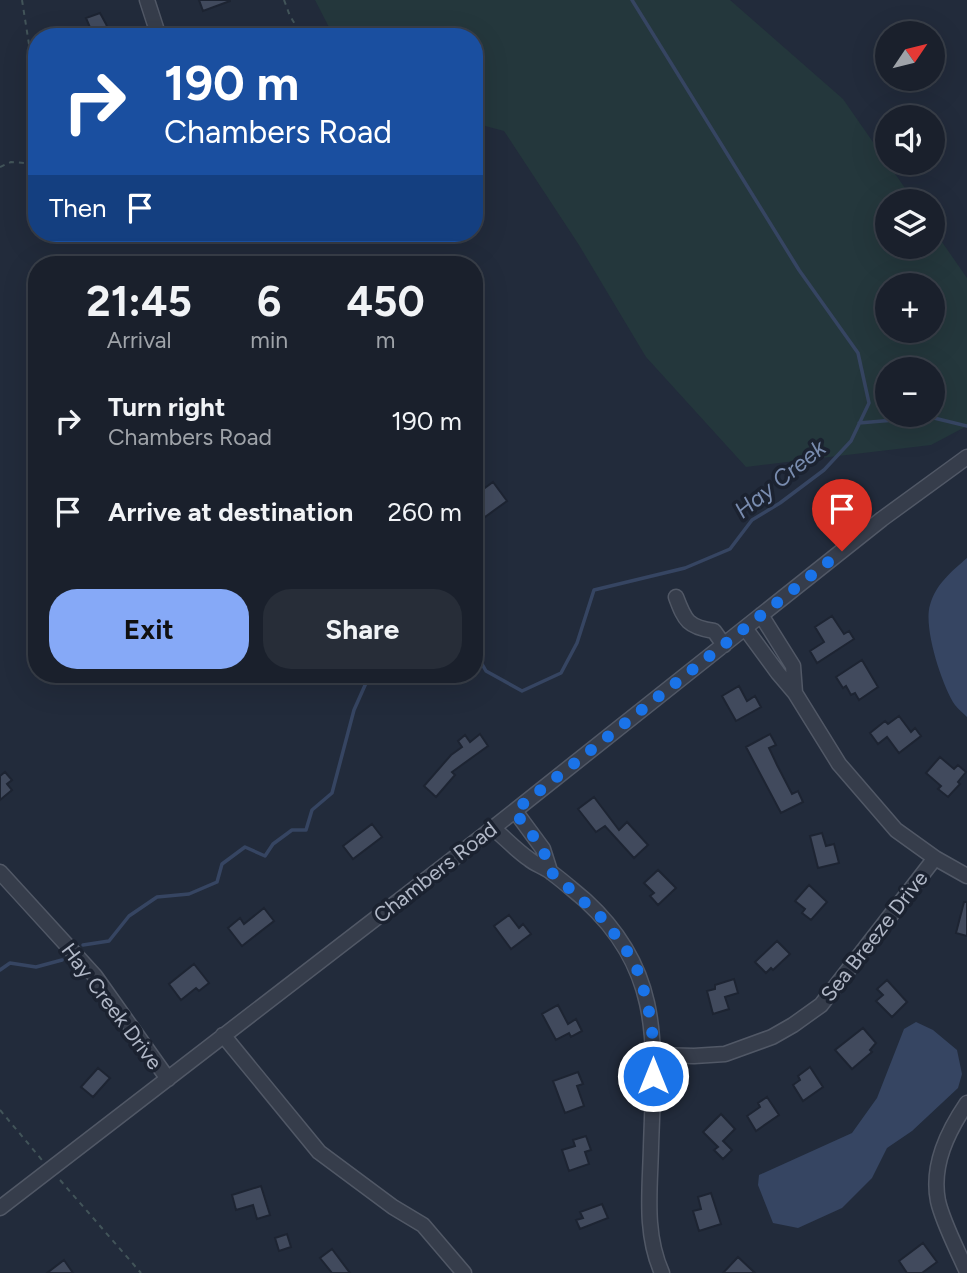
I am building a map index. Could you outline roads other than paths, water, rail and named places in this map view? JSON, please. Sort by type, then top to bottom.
[{"type":"street","points":[[147,0],[156,28]]},
{"type":"street","name":"Chambers Road","points":[[0,1208],[493,828],[882,519],[967,457]]},
{"type":"street","points":[[676,597],[688,622],[694,627],[714,631],[724,645]]},
{"type":"street","points":[[761,615],[793,666],[795,693]]},
{"type":"street","points":[[745,628],[795,693],[839,764],[896,830],[935,858],[967,876]]},
{"type":"street","points":[[514,811],[543,849],[550,871]]},
{"type":"street","points":[[493,828],[531,862],[550,871],[605,921],[627,951],[640,975],[652,1024],[654,1055],[649,1214],[651,1238],[662,1273]]},
{"type":"street","name":"Sea Breeze Drive","points":[[654,1055],[726,1054],[793,1026],[821,1005],[935,858]]},
{"type":"street","name":"Hay Creek Drive","points":[[0,872],[94,976],[167,1079]]},
{"type":"street","points":[[223,1035],[318,1152],[393,1207],[423,1225],[464,1273]]},
{"type":"street","points":[[967,1103],[946,1139],[939,1160],[937,1184],[939,1201],[967,1272]]},
{"type":"water","points":[[967,558],[967,717],[955,705],[945,684],[931,641],[929,615],[930,605],[940,585]]},
{"type":"water","points":[[916,1022],[933,1030],[957,1050],[962,1074],[958,1088],[912,1131],[887,1148],[872,1178],[842,1208],[798,1228],[773,1223],[758,1185],[759,1175],[852,1133],[877,1098],[904,1029]]},
{"type":"waterway","name":"Hay Creek","points":[[483,666],[486,671],[522,691],[561,673],[577,643],[594,590],[685,568],[730,549],[752,520],[824,470],[851,441],[869,403],[858,353],[799,270],[632,0]]},
{"type":"waterway","points":[[859,423],[930,417],[967,426]]},
{"type":"waterway","name":"Hay Creek","points":[[83,945],[109,941],[129,916],[157,897],[189,894],[217,882],[222,864],[245,847],[265,856],[273,844],[292,830],[306,830],[312,810],[332,793],[354,710],[366,683]]},
{"type":"waterway","name":"Hay Creek","points":[[0,970],[10,963],[36,967],[62,960]]}]
